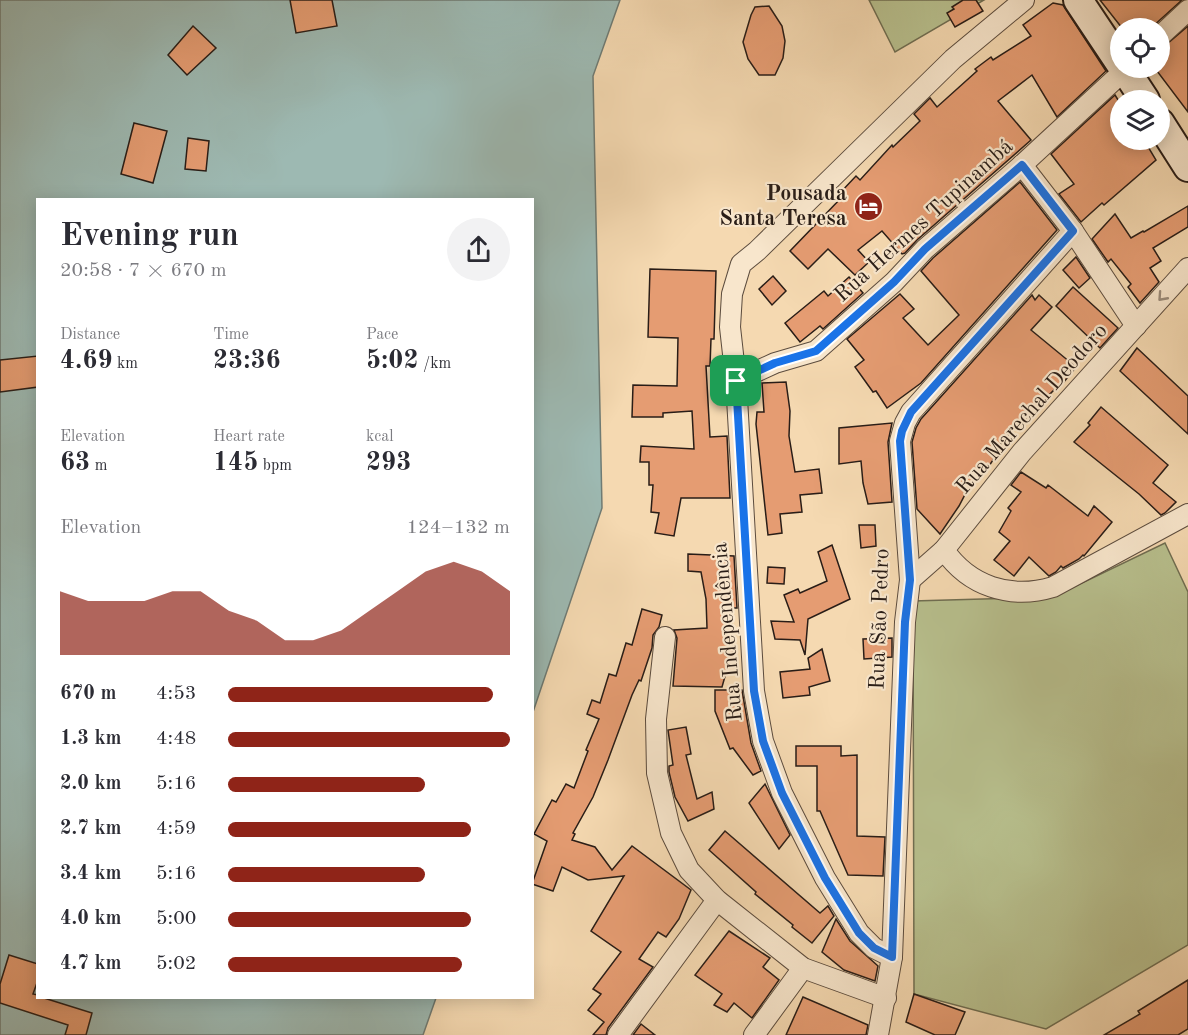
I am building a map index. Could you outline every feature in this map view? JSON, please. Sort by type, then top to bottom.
[{"type":"street","name":"Rua Independência","points":[[892,957],[874,948],[859,933],[825,878],[782,793],[763,741],[754,691],[736,381],[730,327],[732,294],[741,264],[953,59],[1024,0]]},
{"type":"street","points":[[1078,0],[1110,47]]},
{"type":"street","points":[[1170,27],[1188,10]]},
{"type":"street","name":"Rua Hermes Tupinambá","points":[[736,381],[775,363],[816,351],[894,282],[925,249],[1022,165],[1113,78]]},
{"type":"street","points":[[1170,139],[1188,167]]},
{"type":"street","points":[[1022,165],[1073,231],[1136,326]]},
{"type":"street","name":"Rua São Pedro","points":[[878,1035],[892,957],[905,622],[910,580],[900,441],[911,412],[1073,231]]},
{"type":"street","name":"Rua Marechal Deodoro","points":[[910,580],[944,550],[1022,452],[1188,268]]},
{"type":"street","points":[[944,550],[953,564],[993,587],[1006,592],[1038,591],[1053,586],[1188,514]]},
{"type":"street","points":[[665,637],[656,719],[657,773],[671,833],[689,870],[717,900],[803,968],[886,998]]},
{"type":"street","points":[[618,1035],[717,900]]},
{"type":"street","points":[[753,1035],[803,968]]},
{"type":"green space","points":[[869,0],[984,0],[895,52]]},
{"type":"green space","points":[[1165,543],[1188,592],[1188,945],[1046,1029],[914,994],[913,601],[1053,597]]},
{"type":"water","points":[[0,0],[620,0],[593,76],[602,508],[534,709],[534,198],[36,198],[36,999],[436,999],[423,1035],[0,1035]]},
{"type":"building","points":[[290,0],[332,0],[337,26],[296,33]]},
{"type":"building","points":[[963,0],[976,0],[983,11],[955,27],[947,13]]},
{"type":"building","points":[[1100,0],[1182,0],[1162,18],[1114,18]]},
{"type":"building","points":[[1053,3],[1063,5],[1106,71],[1057,117],[1032,75],[998,101],[1031,140],[905,253],[902,254],[882,231],[858,250],[869,262],[855,275],[828,249],[808,269],[790,251],[842,197],[839,194],[856,176],[860,180],[892,145],[893,147],[920,121],[914,114],[930,98],[937,107],[977,71],[975,69],[991,57],[993,60],[1031,36],[1023,25]]},
{"type":"building","points":[[769,6],[782,26],[785,41],[783,58],[775,75],[759,75],[748,59],[743,42],[755,7]]},
{"type":"building","points":[[193,26],[216,48],[187,75],[168,55]]},
{"type":"building","points":[[1188,26],[1188,112],[1162,78],[1170,78],[1170,41]]},
{"type":"building","points":[[1110,100],[1110,150],[1150,150],[1156,160],[1081,222],[1059,194],[1074,184],[1051,154]]},
{"type":"building","points":[[134,123],[167,131],[153,183],[121,174]]},
{"type":"building","points":[[188,138],[209,141],[206,171],[185,169]]},
{"type":"building","points":[[1020,182],[1057,230],[921,383],[887,408],[855,367],[864,360],[847,339],[900,294],[914,309],[903,318],[928,345],[959,315],[921,271]]},
{"type":"building","points":[[1188,206],[1188,227],[1153,248],[1161,261],[1150,268],[1159,282],[1140,303],[1128,287],[1131,284],[1111,259],[1108,262],[1092,239],[1115,214],[1131,238]]},
{"type":"building","points":[[1076,257],[1090,278],[1079,288],[1063,270]]},
{"type":"building","points":[[650,269],[716,271],[714,339],[711,339],[710,366],[706,366],[710,437],[727,436],[730,498],[681,498],[674,536],[655,533],[659,513],[651,512],[653,485],[649,485],[649,462],[640,462],[641,446],[694,449],[692,411],[663,413],[663,417],[632,417],[633,385],[677,386],[678,338],[648,337]]},
{"type":"building","points":[[773,276],[786,291],[772,305],[759,289]]},
{"type":"building","points":[[849,277],[863,293],[823,329],[820,326],[800,342],[785,323],[824,291],[828,296]]},
{"type":"building","points":[[1073,287],[1118,328],[1100,348],[1056,306]]},
{"type":"building","points":[[1032,295],[1035,300],[1039,295],[1052,307],[1031,330],[1076,367],[1059,388],[1057,387],[1023,421],[1021,419],[999,446],[1001,448],[989,466],[970,485],[940,534],[917,509],[912,442],[916,428],[921,419]]},
{"type":"building","points":[[1137,348],[1188,396],[1188,434],[1120,371]]},
{"type":"building","points":[[36,356],[36,387],[0,392],[0,360]]},
{"type":"building","points":[[786,382],[790,411],[789,436],[795,472],[819,469],[822,493],[800,495],[802,512],[780,514],[782,533],[768,535],[756,424],[757,412],[764,412],[762,383]]},
{"type":"building","points":[[1101,407],[1168,465],[1153,483],[1176,502],[1165,513],[1161,515],[1139,494],[1074,442],[1090,425],[1088,423]]},
{"type":"building","points":[[892,423],[888,442],[892,502],[868,504],[861,461],[839,464],[839,428]]},
{"type":"building","points":[[1021,472],[1046,488],[1048,485],[1088,516],[1094,506],[1112,522],[1084,556],[1063,568],[1061,566],[1049,576],[1029,557],[1014,576],[994,560],[1010,541],[999,532],[1011,511],[1008,508],[1021,492],[1011,485]]},
{"type":"building","points":[[859,525],[875,525],[876,546],[861,548]]},
{"type":"building","points":[[832,545],[850,599],[808,619],[805,655],[800,640],[775,639],[771,621],[794,622],[784,595],[798,589],[800,593],[827,581],[818,552]]},
{"type":"building","points":[[688,554],[734,556],[737,608],[731,608],[733,655],[731,655],[722,687],[673,686],[677,638],[674,630],[707,628],[706,599],[701,572],[688,571]]},
{"type":"building","points":[[768,567],[785,568],[784,584],[767,583]]},
{"type":"building","points":[[642,609],[662,615],[659,627],[653,635],[652,648],[641,681],[639,680],[632,695],[593,797],[573,833],[575,834],[572,840],[595,847],[612,870],[632,846],[691,890],[679,919],[666,937],[658,932],[639,959],[653,967],[608,1028],[606,1035],[593,1035],[604,1022],[588,1010],[601,994],[593,989],[621,952],[591,931],[624,876],[588,880],[562,867],[553,891],[534,885],[534,878],[547,841],[534,834],[552,800],[556,802],[566,784],[574,788],[599,719],[587,714],[592,700],[600,703],[609,674],[616,676],[626,643],[632,645]]},
{"type":"building","points":[[892,638],[892,657],[864,659],[863,639]]},
{"type":"building","points":[[822,649],[830,681],[809,687],[810,695],[783,698],[780,672],[810,669],[808,658]]},
{"type":"building","points":[[715,690],[742,690],[751,743],[761,771],[753,775],[733,748],[730,749],[715,711]]},
{"type":"building","points":[[686,727],[691,754],[686,755],[697,799],[712,792],[714,809],[688,821],[675,797],[669,772],[669,766],[673,765],[668,730]]},
{"type":"building","points":[[796,746],[841,746],[841,756],[857,755],[857,836],[885,837],[883,876],[848,875],[820,811],[817,811],[817,766],[796,766]]},
{"type":"building","points":[[765,784],[790,835],[779,849],[749,803]]},
{"type":"building","points":[[725,831],[820,913],[828,906],[834,916],[812,943],[755,894],[756,892],[709,850]]},
{"type":"building","points":[[836,919],[850,941],[878,966],[875,981],[844,970],[822,952]]},
{"type":"building","points":[[729,931],[770,958],[763,967],[779,980],[752,1018],[734,1003],[727,1012],[714,1005],[722,994],[695,975]]},
{"type":"building","points":[[9,955],[36,963],[36,986],[33,994],[36,995],[36,999],[47,999],[92,1013],[86,1035],[65,1035],[68,1025],[0,1003],[0,984]]},
{"type":"building","points":[[1188,980],[1188,1029],[1178,1035],[1104,1035],[1140,1014],[1138,1011]]},
{"type":"building","points":[[914,994],[965,1012],[955,1035],[935,1035],[906,1022]]},
{"type":"building","points":[[803,997],[868,1025],[866,1035],[786,1035]]},
{"type":"building","points":[[641,1024],[655,1035],[633,1035]]},
{"type":"place","name":"Pousada Santa Teresa","points":[[868,207]]},
{"type":"route","points":[[1022,165],[1073,231],[911,412],[902,431],[900,441],[910,580],[905,622],[892,957],[874,948],[859,933],[825,878],[782,793],[763,741],[754,691],[736,381],[775,363],[816,351],[894,282],[925,249],[1022,165]]}]
